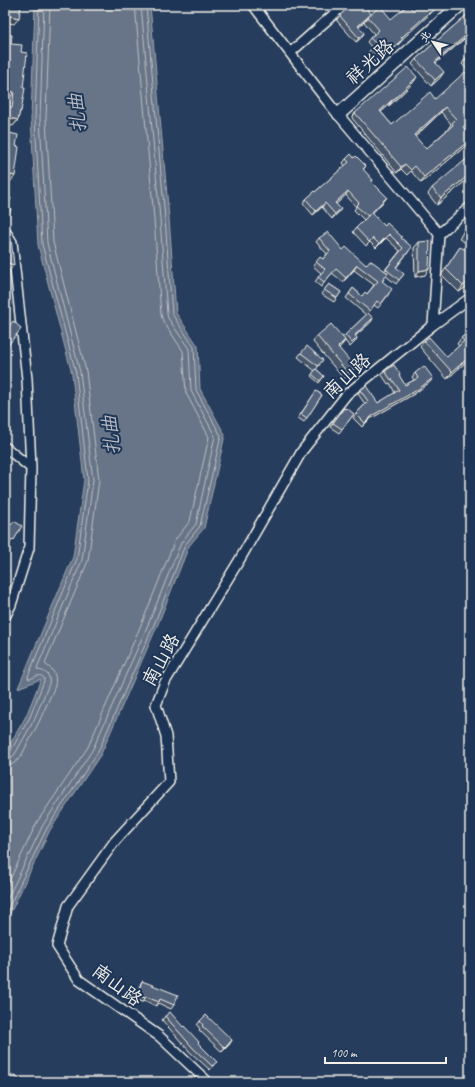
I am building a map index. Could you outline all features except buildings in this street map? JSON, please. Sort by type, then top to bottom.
[{"type":"main road","name":"祥光路","points":[[339,114],[460,5]]},
{"type":"street","points":[[253,5],[339,114],[439,234],[434,325]]},
{"type":"street","points":[[290,53],[344,5]]},
{"type":"street","points":[[439,234],[470,207]]},
{"type":"street","points":[[5,231],[12,242],[14,257],[27,379],[31,468],[29,548],[11,605],[5,617]]},
{"type":"street","name":"南山路","points":[[208,1082],[159,1036],[79,980],[57,946],[68,906],[115,841],[169,782],[166,736],[156,704],[166,682],[240,559],[302,451],[348,394],[470,298]]},
{"type":"street","points":[[5,447],[31,468]]},
{"type":"water","name":"扎曲","points":[[35,5],[150,5],[176,313],[198,346],[200,389],[225,435],[204,528],[189,546],[158,624],[101,754],[50,830],[5,924],[5,753],[26,716],[41,679],[18,688],[73,557],[84,480],[72,374],[38,245],[31,119]]}]
